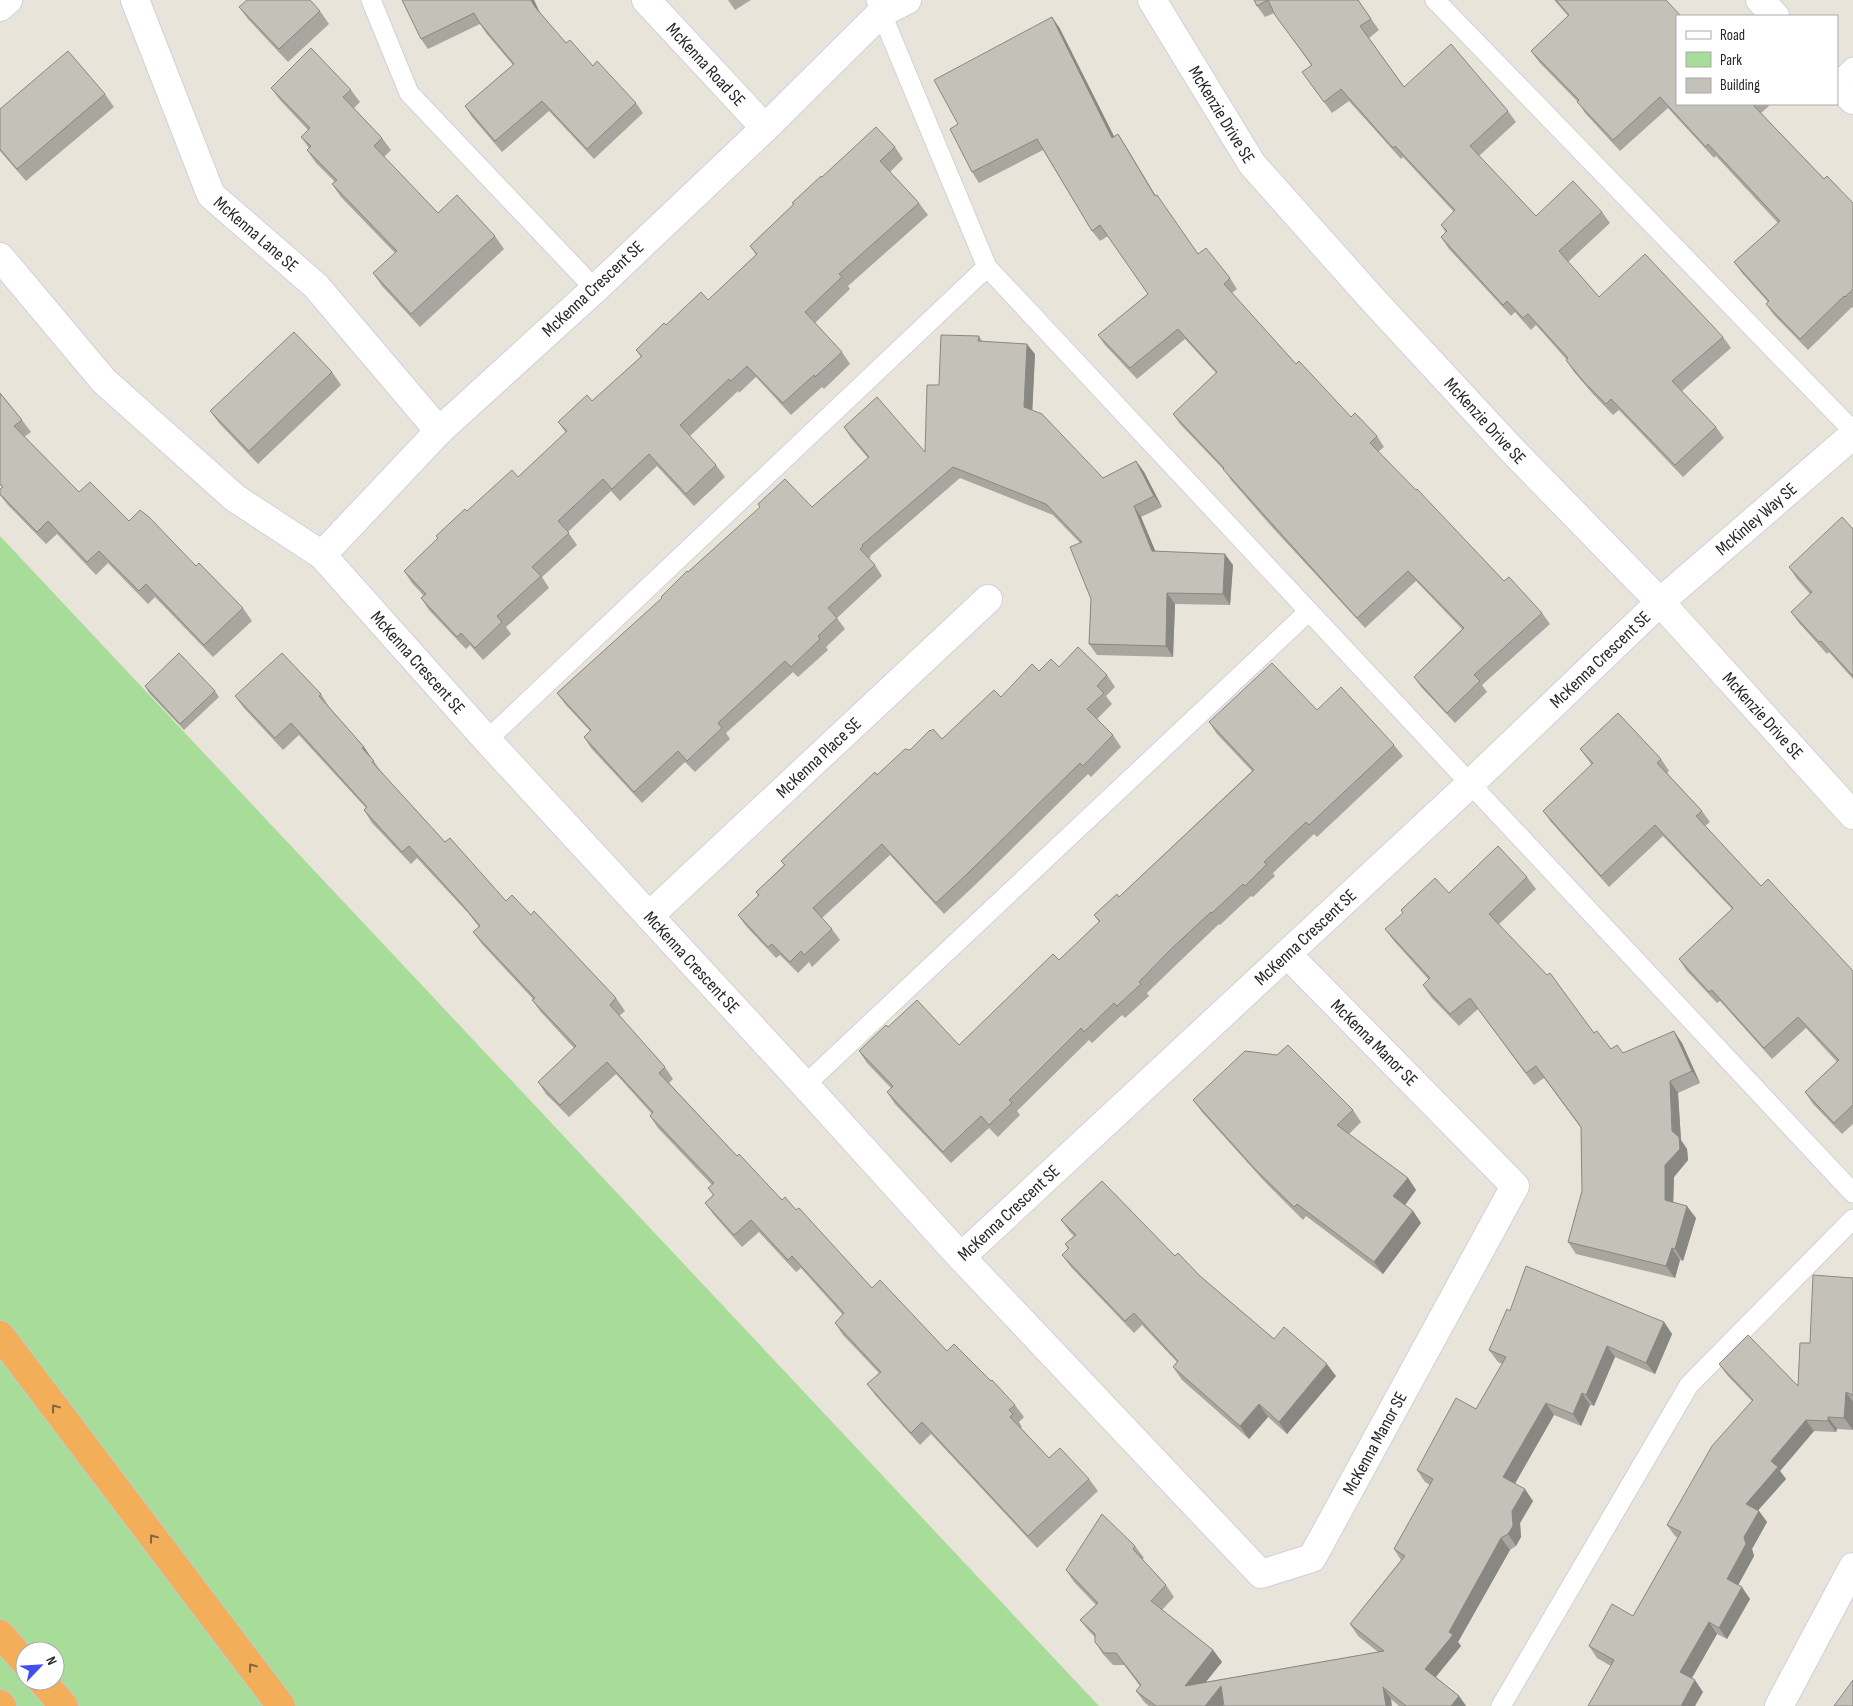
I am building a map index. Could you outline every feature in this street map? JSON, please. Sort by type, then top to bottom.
[{"type":"highway","points":[[0,1335],[281,1706]]},
{"type":"highway","points":[[0,1634],[15,1651]]},
{"type":"highway","points":[[51,1691],[64,1706]]},
{"type":"street","points":[[0,7],[8,0]]},
{"type":"street","name":"McKenna Lane SE","points":[[135,0],[211,196],[316,286],[439,431]]},
{"type":"street","name":"McKenna Road SE","points":[[646,0],[765,128]]},
{"type":"street","name":"McKenna Crescent SE","points":[[907,0],[878,6],[765,128],[595,289],[439,431],[322,555],[487,740],[961,1257],[1470,784],[1660,602]]},
{"type":"street","name":"McKenzie Drive SE","points":[[1152,0],[1252,164],[1511,449],[1660,602],[1853,815]]},
{"type":"street","points":[[1760,0],[1774,15]]},
{"type":"street","points":[[1838,85],[1853,100]]},
{"type":"street","points":[[0,257],[104,381],[235,498],[322,555]]},
{"type":"street","name":"McKinley Way SE","points":[[1660,602],[1853,436]]},
{"type":"street","name":"McKenna Place SE","points":[[649,916],[988,598]]},
{"type":"street","name":"McKenna Manor SE","points":[[961,1257],[1261,1574],[1312,1558],[1516,1186],[1287,954]]},
{"type":"street","points":[[1779,1706],[1853,1567]]},
{"type":"lane","points":[[371,0],[409,93],[595,289]]},
{"type":"lane","points":[[1435,0],[1853,431]]},
{"type":"lane","points":[[878,6],[987,267],[1853,1193]]},
{"type":"lane","points":[[1838,83],[1853,67]]},
{"type":"lane","points":[[487,740],[987,267]]},
{"type":"lane","points":[[805,1085],[1310,611]]},
{"type":"lane","points":[[1501,1706],[1689,1384],[1853,1219]]},
{"type":"green space","points":[[0,536],[1099,1706],[0,1706]]},
{"type":"building","points":[[247,0],[310,0],[320,11],[279,49],[239,7]]},
{"type":"building","points":[[402,0],[531,0],[566,43],[570,40],[593,66],[597,61],[636,103],[587,149],[542,101],[495,141],[465,106],[514,64],[479,22],[474,13],[421,39]]},
{"type":"building","points":[[1254,0],[1268,0],[1257,6]]},
{"type":"building","points":[[1268,0],[1358,0],[1371,19],[1360,26],[1404,87],[1451,44],[1508,111],[1470,146],[1536,216],[1573,181],[1602,212],[1559,251],[1599,297],[1645,254],[1723,337],[1672,381],[1716,427],[1675,465],[1611,399],[1606,404],[1584,382],[1566,360],[1568,358],[1528,314],[1523,318],[1507,301],[1503,305],[1441,237],[1447,231],[1441,225],[1455,210],[1395,146],[1393,148],[1341,89],[1324,102],[1302,72],[1312,65],[1275,15]]},
{"type":"building","points":[[1556,0],[1666,0],[1680,15],[1676,15],[1676,105],[1753,105],[1824,179],[1827,176],[1853,203],[1853,289],[1800,339],[1766,304],[1769,301],[1734,262],[1780,221],[1708,144],[1706,147],[1660,97],[1613,140],[1577,102],[1579,100],[1531,51],[1569,15]]},
{"type":"building","points":[[1052,17],[1112,138],[1118,134],[1155,196],[1157,195],[1198,254],[1206,248],[1230,278],[1224,284],[1296,364],[1299,361],[1351,417],[1355,413],[1377,436],[1370,443],[1417,489],[1504,581],[1509,577],[1542,613],[1474,675],[1480,681],[1447,713],[1414,677],[1464,628],[1408,571],[1357,618],[1224,468],[1173,414],[1217,372],[1178,329],[1130,368],[1098,335],[1148,294],[1100,225],[1092,231],[1037,139],[972,172],[950,129],[958,124],[934,80]]},
{"type":"building","points":[[311,48],[351,90],[343,97],[382,138],[374,146],[438,213],[457,195],[495,236],[411,314],[373,273],[397,251],[332,184],[337,180],[307,150],[311,146],[301,137],[310,128],[271,88]]},
{"type":"building","points":[[68,51],[105,94],[17,169],[0,149],[0,109]]},
{"type":"building","points":[[876,127],[895,147],[880,161],[919,203],[839,274],[842,277],[805,312],[842,352],[783,403],[747,366],[731,381],[729,379],[680,425],[716,465],[686,494],[649,454],[612,489],[603,479],[558,521],[569,533],[532,567],[541,576],[497,616],[502,622],[475,648],[461,633],[457,637],[421,598],[426,594],[404,571],[438,538],[436,536],[465,509],[467,511],[512,470],[518,477],[567,431],[558,422],[587,395],[592,401],[642,356],[636,350],[664,323],[666,325],[701,292],[708,300],[757,254],[750,246],[794,204],[792,203]]},
{"type":"building","points":[[294,332],[332,372],[249,451],[210,411]]},
{"type":"building","points":[[941,335],[979,336],[978,341],[1027,344],[1024,407],[1042,414],[1103,478],[1136,461],[1154,496],[1134,506],[1152,551],[1225,554],[1223,594],[1167,593],[1166,646],[1089,644],[1091,599],[1070,547],[1082,542],[1046,504],[953,467],[862,545],[860,549],[875,565],[828,608],[837,618],[818,636],[820,639],[791,667],[785,661],[718,723],[722,728],[687,761],[678,751],[634,792],[584,737],[591,730],[557,693],[662,598],[687,571],[760,507],[758,504],[785,479],[812,507],[869,457],[844,427],[877,397],[925,452],[927,385],[939,385]]},
{"type":"building","points":[[0,393],[22,420],[14,426],[79,492],[90,482],[129,521],[140,510],[196,566],[199,563],[243,608],[204,645],[146,584],[139,591],[99,551],[87,562],[48,521],[37,532],[0,494],[0,489],[3,487],[0,484]]},
{"type":"building","points":[[1842,517],[1853,529],[1853,676],[1791,612],[1812,592],[1789,567]]},
{"type":"building","points":[[1078,647],[1107,675],[1097,686],[1104,693],[1087,709],[1113,735],[1083,766],[1080,763],[936,903],[882,844],[813,908],[832,929],[804,955],[801,951],[790,962],[772,944],[768,947],[738,915],[759,895],[756,892],[785,865],[781,861],[875,772],[877,775],[905,749],[910,750],[930,730],[933,729],[942,739],[994,690],[1001,697],[1032,664],[1039,671],[1051,659],[1059,667]]},
{"type":"building","points":[[179,653],[215,691],[180,724],[145,686]]},
{"type":"building","points":[[282,653],[321,694],[319,696],[364,747],[362,748],[374,761],[372,762],[445,842],[450,838],[506,901],[512,895],[531,915],[534,911],[616,998],[610,1005],[665,1067],[659,1073],[737,1156],[739,1154],[782,1200],[785,1197],[796,1210],[799,1208],[872,1288],[880,1280],[947,1351],[954,1344],[992,1380],[1015,1405],[1009,1410],[1013,1414],[1010,1417],[1049,1458],[1060,1448],[1089,1479],[1028,1536],[922,1422],[911,1433],[867,1384],[881,1372],[835,1323],[844,1313],[792,1256],[788,1260],[751,1220],[734,1235],[705,1203],[714,1195],[708,1188],[714,1183],[650,1116],[653,1112],[607,1062],[560,1105],[538,1082],[576,1046],[532,1000],[535,998],[473,932],[480,926],[460,902],[409,846],[402,852],[364,810],[367,807],[291,723],[275,738],[235,696]]},
{"type":"building","points":[[1272,663],[1317,710],[1341,687],[1394,745],[1309,825],[1306,822],[1264,862],[1267,864],[1245,886],[1243,884],[1170,950],[1139,982],[1141,984],[1117,1006],[1114,1003],[1084,1032],[1081,1028],[1009,1100],[1012,1103],[989,1125],[981,1116],[943,1152],[887,1092],[893,1086],[859,1051],[886,1025],[888,1027],[917,1000],[959,1045],[1053,954],[1059,960],[1100,921],[1094,915],[1117,894],[1119,897],[1254,770],[1209,722]]},
{"type":"building","points":[[1618,713],[1661,759],[1657,763],[1702,811],[1696,816],[1761,886],[1768,879],[1853,971],[1853,1105],[1834,1123],[1805,1092],[1839,1060],[1798,1017],[1764,1048],[1712,990],[1709,992],[1679,959],[1733,908],[1655,825],[1601,876],[1543,811],[1593,763],[1580,749]]},
{"type":"building","points":[[1498,846],[1527,877],[1489,914],[1547,975],[1550,973],[1594,1033],[1597,1031],[1611,1049],[1617,1045],[1623,1053],[1674,1031],[1692,1071],[1670,1081],[1672,1131],[1679,1137],[1680,1149],[1665,1165],[1665,1200],[1687,1206],[1675,1249],[1672,1248],[1666,1266],[1568,1242],[1582,1191],[1581,1127],[1536,1066],[1526,1073],[1470,998],[1450,1014],[1423,985],[1430,978],[1385,929],[1403,913],[1401,910],[1435,878],[1449,893]]},
{"type":"building","points":[[1288,1045],[1353,1110],[1337,1125],[1408,1178],[1393,1196],[1413,1211],[1374,1262],[1297,1204],[1294,1207],[1255,1169],[1193,1100],[1245,1051],[1277,1055]]},
{"type":"building","points":[[1102,1181],[1175,1256],[1178,1253],[1200,1276],[1274,1339],[1284,1327],[1327,1364],[1279,1422],[1259,1404],[1240,1426],[1173,1367],[1178,1361],[1134,1313],[1125,1321],[1062,1255],[1069,1248],[1065,1244],[1076,1235],[1061,1220]]},
{"type":"building","points":[[1526,1266],[1664,1322],[1646,1363],[1607,1346],[1586,1395],[1582,1393],[1573,1414],[1546,1403],[1503,1477],[1525,1489],[1512,1511],[1513,1526],[1508,1534],[1501,1538],[1449,1632],[1453,1635],[1425,1669],[1459,1696],[1451,1706],[1406,1706],[1383,1687],[1386,1706],[1224,1706],[1221,1686],[1205,1706],[1156,1706],[1136,1691],[1141,1685],[1116,1653],[1104,1653],[1095,1642],[1095,1634],[1080,1620],[1098,1603],[1066,1570],[1102,1514],[1135,1546],[1133,1549],[1166,1585],[1151,1601],[1213,1650],[1185,1686],[1384,1651],[1350,1624],[1405,1556],[1394,1549],[1433,1479],[1417,1470],[1456,1398],[1476,1409],[1506,1357],[1489,1350],[1507,1309],[1510,1311]]},
{"type":"building","points":[[1813,1275],[1853,1278],[1853,1395],[1846,1392],[1844,1418],[1828,1417],[1828,1421],[1806,1420],[1771,1461],[1778,1467],[1746,1504],[1759,1511],[1744,1537],[1746,1544],[1727,1579],[1742,1587],[1719,1628],[1709,1622],[1680,1672],[1695,1680],[1681,1706],[1588,1706],[1614,1660],[1589,1646],[1612,1604],[1633,1616],[1681,1532],[1667,1525],[1712,1446],[1753,1400],[1719,1364],[1748,1335],[1798,1386],[1800,1343],[1810,1343]]},
{"type":"building","points":[[1853,1680],[1853,1706],[1834,1706]]}]
